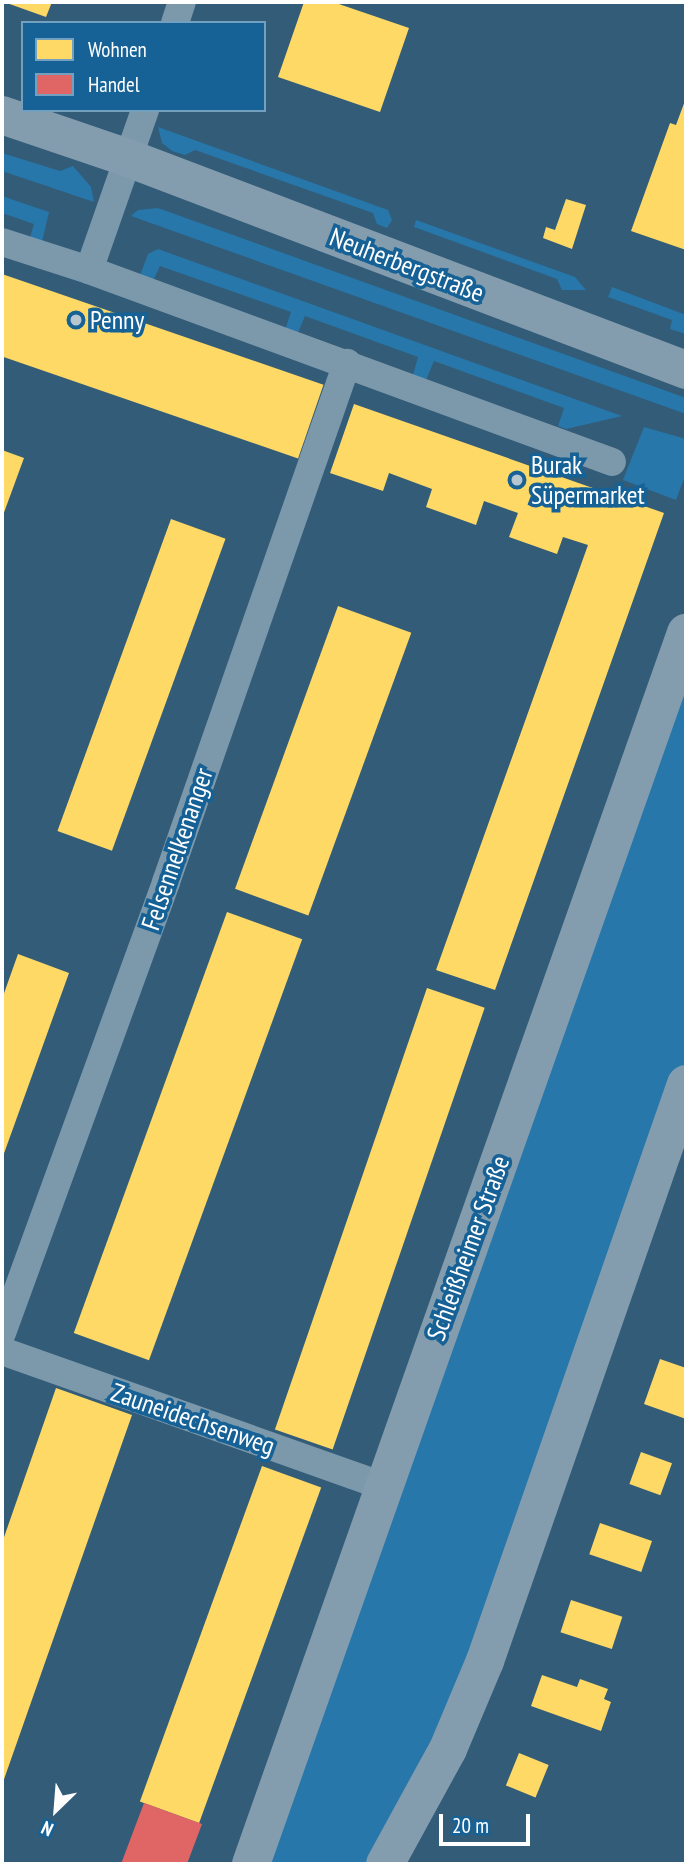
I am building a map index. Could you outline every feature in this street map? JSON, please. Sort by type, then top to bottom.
[{"type":"main road","name":"Neuherbergstraße","points":[[2,116],[128,158],[686,370]]},
{"type":"main road","name":"Schleißheimer Straße","points":[[251,1864],[686,633]]},
{"type":"main road","points":[[385,1864],[447,1749],[485,1661],[686,1084]]},
{"type":"street","points":[[175,21],[182,2]]},
{"type":"street","points":[[89,270],[144,112]]},
{"type":"street","points":[[2,242],[89,270],[347,363],[612,462]]},
{"type":"street","name":"Felsennelkenanger","points":[[2,1333],[347,363]]},
{"type":"street","name":"Zauneidechsenweg","points":[[2,1351],[384,1486]]},
{"type":"shaded area","points":[[158,127],[388,210],[392,220],[387,228],[377,224],[373,213],[195,150],[185,155],[172,151],[162,143]]},
{"type":"shaded area","points":[[2,153],[60,171],[73,166],[91,187],[94,202],[2,171]]},
{"type":"shaded area","points":[[2,196],[49,212],[41,246],[28,244],[34,224],[2,213]]},
{"type":"shaded area","points":[[158,208],[686,398],[686,414],[131,216],[138,210]]},
{"type":"shaded area","points":[[416,220],[575,277],[586,290],[562,290],[557,279],[414,227]]},
{"type":"shaded area","points":[[158,249],[622,416],[566,429],[558,426],[564,408],[434,361],[426,380],[413,375],[418,357],[305,316],[297,335],[285,330],[291,312],[160,266],[151,285],[138,281],[148,254]]},
{"type":"shaded area","points":[[612,287],[686,315],[686,334],[670,329],[672,320],[608,297]]},
{"type":"shaded area","points":[[644,427],[686,439],[686,473],[676,500],[623,480]]},
{"type":"shaded area","points":[[686,687],[686,1058],[574,1382],[469,1667],[367,1864],[269,1864]]},
{"type":"building: Wohnen","points":[[4,2],[52,2],[46,17]]},
{"type":"building: Wohnen","points":[[304,2],[333,2],[409,28],[380,112],[278,77]]},
{"type":"building: Wohnen","points":[[686,98],[686,250],[631,231],[670,123],[676,125]]},
{"type":"building: Wohnen","points":[[566,199],[586,205],[572,249],[543,238],[546,227],[555,230]]},
{"type":"building: Wohnen","points":[[2,274],[323,385],[298,458],[2,356]]},
{"type":"building: Wohnen","points":[[354,404],[664,513],[495,990],[436,970],[588,545],[563,537],[557,554],[509,537],[518,513],[484,501],[476,525],[426,507],[432,489],[389,473],[383,491],[330,473]]},
{"type":"building: Wohnen","points":[[2,450],[24,458],[2,518]]},
{"type":"building: Wohnen","points":[[171,519],[226,539],[112,851],[57,831]]},
{"type":"building: Wohnen","points":[[338,606],[411,633],[308,916],[235,889]]},
{"type":"building: Wohnen","points":[[227,912],[302,939],[149,1360],[74,1333]]},
{"type":"building: Wohnen","points":[[18,954],[69,973],[2,1159],[2,999]]},
{"type":"building: Wohnen","points":[[427,988],[485,1008],[333,1449],[275,1430]]},
{"type":"building: Wohnen","points":[[660,1359],[686,1368],[686,1419],[644,1404]]},
{"type":"building: Wohnen","points":[[56,1388],[132,1415],[2,1785],[2,1543]]},
{"type":"building: Wohnen","points":[[641,1452],[672,1463],[660,1495],[629,1484]]},
{"type":"building: Wohnen","points":[[262,1466],[321,1488],[199,1823],[140,1801]]},
{"type":"building: Wohnen","points":[[600,1523],[652,1541],[641,1572],[589,1554]]},
{"type":"building: Wohnen","points":[[571,1600],[622,1617],[612,1649],[560,1632]]},
{"type":"building: Wohnen","points":[[542,1675],[577,1687],[580,1679],[608,1689],[604,1699],[611,1702],[601,1731],[531,1706]]},
{"type":"building: Wohnen","points":[[519,1753],[549,1765],[536,1797],[506,1785]]},
{"type":"building: Handel","points":[[144,1803],[202,1824],[187,1864],[121,1864]]},
{"type":"place","name":"Penny","points":[[76,320]]},
{"type":"place","name":"Burak Süpermarket","points":[[517,480]]}]
